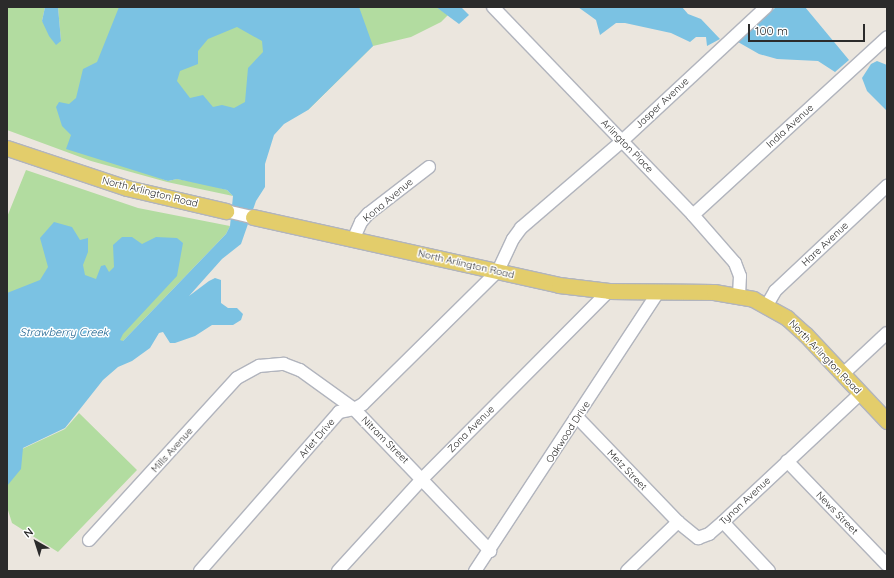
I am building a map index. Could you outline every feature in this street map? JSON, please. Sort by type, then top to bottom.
[{"type":"main road","name":"North Arlington Road","points":[[7,148],[127,188],[226,211]]},
{"type":"main road","name":"North Arlington Road","points":[[253,217],[498,271],[558,286],[609,291],[714,292],[739,296],[767,305],[800,330],[887,421]]},
{"type":"street","name":"Arlington Place","points":[[493,7],[693,215],[738,269],[739,296]]},
{"type":"street","name":"Jasper Avenue","points":[[498,271],[513,239],[521,228],[622,141],[766,7]]},
{"type":"street","name":"India Avenue","points":[[693,215],[887,37]]},
{"type":"street","name":"Kona Avenue","points":[[353,240],[361,222],[368,214],[429,167]]},
{"type":"street","name":"Hare Avenue","points":[[767,305],[775,291],[887,186]]},
{"type":"street","name":"North Arlington Road","points":[[226,211],[253,217]]},
{"type":"street","name":"Arlet Drive","points":[[200,571],[338,412],[354,409],[363,404],[498,271]]},
{"type":"street","name":"Zona Avenue","points":[[338,571],[423,478],[609,291]]},
{"type":"street","name":"Oakwood Drive","points":[[474,571],[490,551],[659,291]]},
{"type":"street","points":[[843,374],[887,333]]},
{"type":"street","name":"Nitram Street","points":[[260,366],[284,364],[300,370],[354,409],[423,478],[490,551]]},
{"type":"street","name":"Mills Avenue","points":[[89,540],[237,378],[260,366]]},
{"type":"street","name":"Tynan Avenue","points":[[678,522],[698,538],[709,534],[861,393]]},
{"type":"street","name":"Metz Street","points":[[577,418],[678,522]]},
{"type":"street","name":"News Street","points":[[787,461],[887,565]]},
{"type":"street","points":[[628,571],[678,522]]},
{"type":"street","points":[[723,522],[769,571]]},
{"type":"green space","points":[[7,7],[45,7],[42,21],[61,41],[58,7],[154,7],[89,151],[168,181],[177,179],[206,184],[227,190],[233,196],[167,182],[91,161],[7,130]]},
{"type":"green space","points":[[304,7],[259,141],[156,80],[171,9]]},
{"type":"green space","points":[[321,7],[436,7],[448,15],[441,22],[411,37],[373,46],[308,110]]},
{"type":"green space","points":[[26,170],[138,208],[230,226],[226,234],[123,341],[7,333],[7,217]]},
{"type":"green space","points":[[79,413],[137,470],[58,552],[12,523],[7,507],[7,456],[65,429]]},
{"type":"water","points":[[45,7],[58,7],[61,41],[56,45],[49,36],[42,21]]},
{"type":"water","name":"Strawberry Creek","points":[[119,7],[359,7],[373,46],[308,110],[284,124],[274,135],[265,164],[265,187],[256,201],[241,244],[222,259],[189,296],[215,278],[221,280],[221,303],[228,308],[237,308],[243,314],[241,320],[233,325],[212,325],[195,336],[175,343],[170,343],[163,332],[159,333],[150,348],[132,361],[118,367],[103,380],[65,428],[23,448],[21,469],[7,486],[7,293],[40,280],[48,267],[40,238],[54,222],[72,227],[80,240],[88,238],[88,252],[83,265],[85,275],[96,279],[101,266],[105,265],[109,272],[114,267],[113,245],[122,237],[132,237],[142,244],[156,237],[177,238],[183,243],[177,276],[123,334],[120,340],[123,341],[226,234],[230,226],[233,196],[227,190],[177,179],[168,181],[66,149],[71,135],[62,126],[56,107],[59,102],[69,104],[76,98],[83,69],[97,62]],"holes":[[[237,27],[262,41],[263,52],[248,68],[245,102],[234,108],[222,105],[213,107],[203,95],[190,98],[177,81],[180,71],[198,64],[198,51],[208,39]]]},
{"type":"water","points":[[436,7],[461,7],[469,15],[459,24]]},
{"type":"water","points":[[578,7],[682,7],[688,14],[701,19],[720,39],[707,46],[706,37],[696,37],[690,42],[671,33],[625,23],[616,23],[600,35],[596,20]]},
{"type":"water","points":[[776,7],[805,7],[849,60],[835,72],[818,61],[777,59],[759,54],[738,42]]},
{"type":"water","points":[[877,61],[887,65],[887,111],[867,91],[862,78],[871,64]]}]
